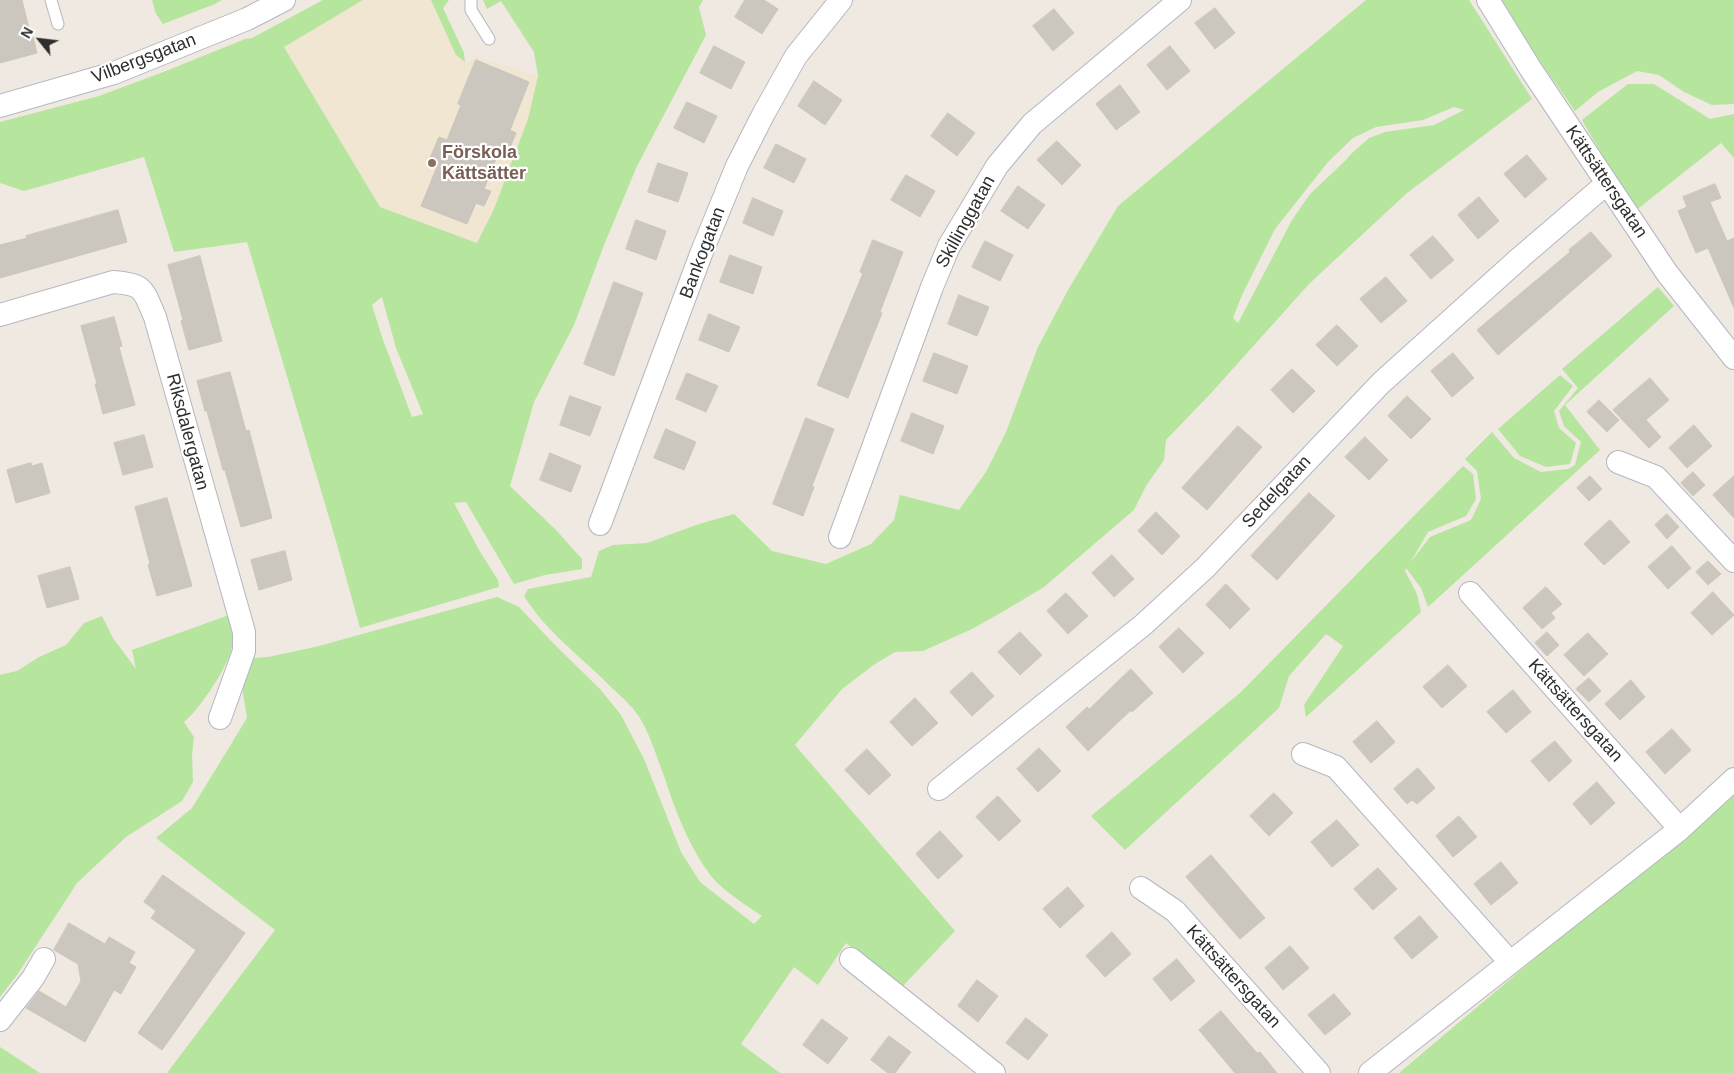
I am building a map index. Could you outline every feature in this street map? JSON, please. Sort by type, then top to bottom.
[{"type":"street","name":"Vilbergsgatan","points":[[0,106],[114,73],[247,19],[284,0]]},
{"type":"street","name":"Bankogatan","points":[[600,524],[702,254],[738,166],[764,113],[796,56],[841,0]]},
{"type":"street","name":"Skillinggatan","points":[[840,537],[932,287],[949,246],[997,166],[1032,124],[1180,0]]},
{"type":"street","name":"Kättsättersgatan","points":[[1488,0],[1606,184],[1667,273],[1734,358]]},
{"type":"street","name":"Sedelgatan","points":[[939,789],[1143,624],[1205,568],[1381,383],[1521,257],[1606,184]]},
{"type":"street","name":"Riksdalergatan","points":[[0,315],[113,282],[132,284],[143,290],[155,317],[244,632],[244,651],[220,718]]},
{"type":"street","points":[[1618,462],[1656,477],[1734,561]]},
{"type":"street","name":"Kättsättersgatan","points":[[1470,593],[1680,828]]},
{"type":"street","points":[[1303,754],[1336,767],[1510,962]]},
{"type":"street","points":[[1370,1073],[1680,828],[1734,779]]},
{"type":"street","name":"Kättsättersgatan","points":[[1140,888],[1175,911],[1319,1073]]},
{"type":"street","points":[[0,1020],[33,978],[44,959]]},
{"type":"street","points":[[850,959],[994,1073]]},
{"type":"lane","points":[[51,0],[58,24]]},
{"type":"lane","points":[[471,0],[471,10],[489,40]]},
{"type":"shaded area","name":"Förskola Kättsätter","points":[[363,0],[431,0],[456,55],[462,60],[469,63],[476,57],[538,76],[528,119],[494,209],[478,243],[380,207],[284,46]]},
{"type":"green space","points":[[152,0],[222,0],[163,24],[156,14]]},
{"type":"green space","points":[[323,0],[363,0],[284,47],[380,207],[477,243],[494,209],[528,119],[538,76],[534,52],[501,1],[487,9],[483,0],[703,0],[699,7],[706,35],[637,166],[604,245],[574,325],[534,402],[510,486],[556,530],[582,559],[582,569],[545,575],[514,584],[466,502],[454,503],[479,550],[498,580],[499,587],[360,628],[247,242],[174,252],[144,157],[24,191],[0,183],[0,122],[99,96],[245,39],[252,38]],"holes":[[[382,297],[396,348],[423,414],[412,417],[382,337],[372,305]]]},
{"type":"green space","points":[[431,0],[449,0],[443,8],[464,53],[465,62],[456,55]]},
{"type":"green space","points":[[1366,0],[1469,0],[1532,99],[1407,193],[1309,284],[1166,440],[1164,460],[1146,486],[1134,510],[1044,587],[1004,611],[972,629],[923,651],[895,652],[875,664],[842,689],[795,745],[955,931],[902,987],[846,943],[818,985],[794,967],[741,1044],[780,1073],[167,1073],[275,930],[156,838],[192,808],[247,718],[243,681],[253,658],[268,657],[315,647],[497,597],[519,607],[600,689],[621,715],[644,759],[681,852],[700,882],[754,924],[762,916],[735,898],[716,882],[703,865],[689,841],[651,740],[632,707],[554,634],[524,596],[528,589],[591,577],[599,551],[613,545],[647,543],[699,524],[734,514],[772,551],[826,564],[871,544],[894,520],[900,495],[959,510],[986,472],[1006,432],[1038,347],[1068,290],[1118,206]],"holes":[[[1454,107],[1464,110],[1434,125],[1385,132],[1369,138],[1351,154],[1310,194],[1292,220],[1238,323],[1233,318],[1242,295],[1275,229],[1328,162],[1353,138],[1376,127],[1423,120]]]},
{"type":"green space","points":[[1501,0],[1734,0],[1734,104],[1712,105],[1684,92],[1659,75],[1637,71],[1598,92],[1575,111],[1532,50]]},
{"type":"green space","points":[[1628,84],[1654,84],[1710,119],[1734,114],[1734,158],[1721,143],[1635,211],[1582,120]]},
{"type":"green space","points":[[1658,287],[1674,306],[1565,405],[1600,450],[1428,607],[1421,588],[1406,568],[1405,571],[1417,594],[1421,612],[1306,717],[1304,705],[1343,646],[1326,634],[1289,676],[1279,708],[1125,850],[1091,816],[1241,692],[1463,466],[1473,474],[1476,499],[1466,516],[1428,532],[1410,563],[1430,537],[1471,520],[1481,499],[1477,471],[1465,459],[1492,432],[1514,458],[1541,472],[1568,469],[1575,465],[1581,442],[1564,426],[1559,411],[1578,388],[1562,369]]},
{"type":"green space","points":[[1560,375],[1573,386],[1554,411],[1559,428],[1576,443],[1570,464],[1546,467],[1520,456],[1498,429]]},
{"type":"green space","points":[[229,615],[233,642],[227,661],[206,697],[184,722],[194,737],[192,755],[193,782],[182,801],[126,837],[77,883],[17,975],[0,997],[0,675],[17,671],[39,657],[66,645],[84,623],[102,616],[113,638],[136,669],[132,650]]},
{"type":"green space","points":[[1734,793],[1734,1073],[1399,1073],[1623,884],[1686,839]]},
{"type":"green space","points":[[0,1047],[40,1073],[0,1073]]},
{"type":"building","points":[[0,0],[22,0],[37,53],[0,63]]},
{"type":"building","points":[[745,0],[764,0],[778,9],[762,34],[735,17]]},
{"type":"building","points":[[1215,8],[1235,33],[1215,49],[1195,23]]},
{"type":"building","points":[[1054,9],[1074,33],[1053,51],[1033,26]]},
{"type":"building","points":[[714,46],[745,62],[731,89],[700,73]]},
{"type":"building","points":[[1170,46],[1190,71],[1167,90],[1147,65]]},
{"type":"building","points":[[476,60],[529,82],[510,130],[516,133],[507,155],[499,151],[484,189],[491,191],[484,206],[476,203],[467,224],[421,206],[439,162],[430,158],[439,137],[447,140],[461,105],[458,104]]},
{"type":"building","points":[[814,81],[842,100],[825,125],[798,106]]},
{"type":"building","points":[[1120,85],[1140,112],[1116,130],[1096,104]]},
{"type":"building","points":[[687,102],[717,116],[704,143],[674,128]]},
{"type":"building","points":[[948,113],[975,133],[957,156],[931,136]]},
{"type":"building","points":[[1057,141],[1081,165],[1062,185],[1037,160]]},
{"type":"building","points":[[776,144],[806,159],[794,183],[764,168]]},
{"type":"building","points":[[1527,155],[1547,179],[1525,198],[1504,174]]},
{"type":"building","points":[[658,163],[688,173],[678,202],[648,192]]},
{"type":"building","points":[[906,175],[935,191],[920,217],[891,200]]},
{"type":"building","points":[[1715,184],[1721,198],[1710,202],[1727,241],[1734,238],[1734,308],[1708,248],[1696,253],[1678,211],[1687,207],[1683,197]]},
{"type":"building","points":[[1018,186],[1045,205],[1028,229],[1001,211]]},
{"type":"building","points":[[1479,197],[1499,221],[1478,239],[1458,215]]},
{"type":"building","points":[[753,198],[783,211],[773,236],[743,223]]},
{"type":"building","points":[[118,210],[127,242],[0,278],[0,245]]},
{"type":"building","points":[[636,220],[666,231],[656,260],[626,249]]},
{"type":"building","points":[[1591,232],[1612,256],[1498,355],[1477,330]]},
{"type":"building","points":[[1433,236],[1454,260],[1431,279],[1410,255]]},
{"type":"building","points":[[873,240],[903,252],[880,312],[882,313],[848,398],[817,385],[863,273],[860,272]]},
{"type":"building","points":[[985,241],[1013,255],[1000,281],[972,267]]},
{"type":"building","points":[[730,255],[762,267],[753,294],[720,282]]},
{"type":"building","points":[[200,256],[222,341],[189,350],[168,265]]},
{"type":"building","points":[[1386,277],[1407,301],[1381,323],[1360,299]]},
{"type":"building","points":[[614,282],[643,293],[614,376],[584,364]]},
{"type":"building","points":[[959,295],[989,307],[977,336],[948,324]]},
{"type":"building","points":[[709,314],[740,327],[729,352],[699,340]]},
{"type":"building","points":[[114,317],[122,346],[119,347],[135,405],[103,414],[81,326]]},
{"type":"building","points":[[1337,325],[1358,346],[1337,366],[1316,345]]},
{"type":"building","points":[[934,353],[968,366],[957,394],[923,381]]},
{"type":"building","points":[[1453,353],[1474,378],[1452,397],[1431,371]]},
{"type":"building","points":[[1292,369],[1315,391],[1293,413],[1271,390]]},
{"type":"building","points":[[230,372],[246,431],[249,430],[272,518],[241,527],[197,381]]},
{"type":"building","points":[[687,373],[718,386],[706,412],[676,399]]},
{"type":"building","points":[[1650,378],[1669,400],[1646,420],[1661,437],[1649,448],[1613,410]]},
{"type":"building","points":[[570,396],[601,407],[590,436],[560,425]]},
{"type":"building","points":[[1407,396],[1431,419],[1411,439],[1388,416]]},
{"type":"building","points":[[1599,400],[1619,420],[1607,432],[1587,412]]},
{"type":"building","points":[[912,413],[944,426],[933,454],[901,441]]},
{"type":"building","points":[[806,418],[834,429],[812,486],[814,487],[803,516],[773,504]]},
{"type":"building","points":[[1694,425],[1712,446],[1687,468],[1669,448]]},
{"type":"building","points":[[1238,426],[1262,447],[1207,510],[1182,488]]},
{"type":"building","points":[[666,429],[696,442],[684,470],[654,458]]},
{"type":"building","points":[[144,435],[153,467],[123,475],[114,443]]},
{"type":"building","points":[[1365,437],[1388,460],[1369,480],[1345,457]]},
{"type":"building","points":[[550,453],[581,466],[571,492],[540,480]]},
{"type":"building","points":[[31,463],[32,466],[42,463],[50,493],[16,503],[7,470]]},
{"type":"building","points":[[1693,472],[1705,485],[1693,496],[1681,483]]},
{"type":"building","points":[[1590,476],[1602,489],[1589,501],[1577,488]]},
{"type":"building","points":[[1734,476],[1734,518],[1713,495]]},
{"type":"building","points":[[1309,493],[1335,516],[1277,580],[1251,556]]},
{"type":"building","points":[[167,498],[192,586],[157,596],[135,507]]},
{"type":"building","points":[[1156,512],[1180,536],[1162,555],[1138,531]]},
{"type":"building","points":[[1667,514],[1679,527],[1667,539],[1655,525]]},
{"type":"building","points":[[1610,520],[1630,542],[1604,565],[1584,544]]},
{"type":"building","points":[[1672,546],[1691,568],[1668,589],[1648,567]]},
{"type":"building","points":[[285,551],[292,580],[259,590],[251,560]]},
{"type":"building","points":[[1112,555],[1134,579],[1114,597],[1092,573]]},
{"type":"building","points":[[1708,561],[1721,574],[1708,585],[1696,572]]},
{"type":"building","points":[[70,567],[79,599],[47,608],[38,576]]},
{"type":"building","points":[[1226,584],[1250,609],[1230,629],[1206,605]]},
{"type":"building","points":[[1546,587],[1562,604],[1551,613],[1555,618],[1542,629],[1523,608]]},
{"type":"building","points":[[1713,592],[1734,615],[1712,635],[1691,613]]},
{"type":"building","points":[[1066,593],[1088,616],[1068,634],[1047,611]]},
{"type":"building","points":[[1179,628],[1204,653],[1183,673],[1159,647]]},
{"type":"building","points":[[1020,632],[1042,655],[1020,675],[998,652]]},
{"type":"building","points":[[1547,632],[1559,645],[1547,656],[1535,643]]},
{"type":"building","points":[[1588,633],[1608,654],[1584,676],[1564,655]]},
{"type":"building","points":[[1448,665],[1467,686],[1442,708],[1423,687]]},
{"type":"building","points":[[1131,669],[1153,693],[1132,712],[1131,710],[1088,751],[1066,727],[1087,707],[1089,709]]},
{"type":"building","points":[[972,672],[994,696],[972,716],[950,692]]},
{"type":"building","points":[[1589,678],[1601,691],[1589,702],[1576,689]]},
{"type":"building","points":[[1631,680],[1645,697],[1620,720],[1605,704]]},
{"type":"building","points":[[1513,690],[1531,712],[1506,733],[1487,712]]},
{"type":"building","points":[[915,698],[938,723],[912,746],[890,722]]},
{"type":"building","points":[[1377,721],[1395,742],[1371,763],[1353,742]]},
{"type":"building","points":[[1672,729],[1691,750],[1665,774],[1646,752]]},
{"type":"building","points":[[1555,741],[1572,761],[1549,782],[1531,761]]},
{"type":"building","points":[[1039,748],[1061,771],[1038,792],[1017,769]]},
{"type":"building","points":[[867,749],[891,775],[869,795],[845,770]]},
{"type":"building","points":[[1418,768],[1435,788],[1417,804],[1412,800],[1407,804],[1394,789]]},
{"type":"building","points":[[1597,782],[1615,803],[1591,825],[1573,804]]},
{"type":"building","points":[[1274,793],[1293,813],[1269,836],[1250,816]]},
{"type":"building","points":[[998,796],[1021,821],[999,841],[976,817]]},
{"type":"building","points":[[1459,816],[1477,837],[1453,857],[1436,836]]},
{"type":"building","points":[[1337,820],[1359,845],[1332,867],[1311,842]]},
{"type":"building","points":[[940,831],[963,856],[938,879],[916,854]]},
{"type":"building","points":[[1211,855],[1265,918],[1240,939],[1186,877]]},
{"type":"building","points":[[1501,862],[1518,883],[1491,905],[1474,884]]},
{"type":"building","points":[[1378,868],[1397,889],[1373,910],[1354,889]]},
{"type":"building","points":[[163,875],[245,933],[162,1050],[138,1033],[196,950],[151,918],[156,911],[144,902]]},
{"type":"building","points":[[1068,887],[1084,906],[1060,928],[1043,909]]},
{"type":"building","points":[[1420,916],[1438,937],[1412,959],[1394,938]]},
{"type":"building","points":[[69,923],[105,944],[109,937],[135,952],[129,963],[136,967],[121,994],[114,990],[85,1042],[26,1008],[39,991],[66,1007],[81,981],[78,964],[54,950]]},
{"type":"building","points":[[1112,932],[1131,954],[1105,977],[1086,956]]},
{"type":"building","points":[[1290,946],[1309,968],[1283,990],[1265,968]]},
{"type":"building","points":[[1177,959],[1195,981],[1171,1001],[1153,979]]},
{"type":"building","points":[[977,980],[998,996],[978,1022],[958,1006]]},
{"type":"building","points":[[1334,994],[1351,1014],[1325,1035],[1308,1015]]},
{"type":"building","points":[[1221,1011],[1277,1073],[1235,1073],[1199,1030]]},
{"type":"building","points":[[1026,1018],[1048,1035],[1028,1060],[1006,1043]]},
{"type":"building","points":[[822,1019],[848,1038],[828,1064],[803,1045]]},
{"type":"building","points":[[889,1036],[911,1052],[895,1073],[888,1073],[871,1060]]},
{"type":"place","name":"Förskola Kättsätter","points":[[432,163]]}]
